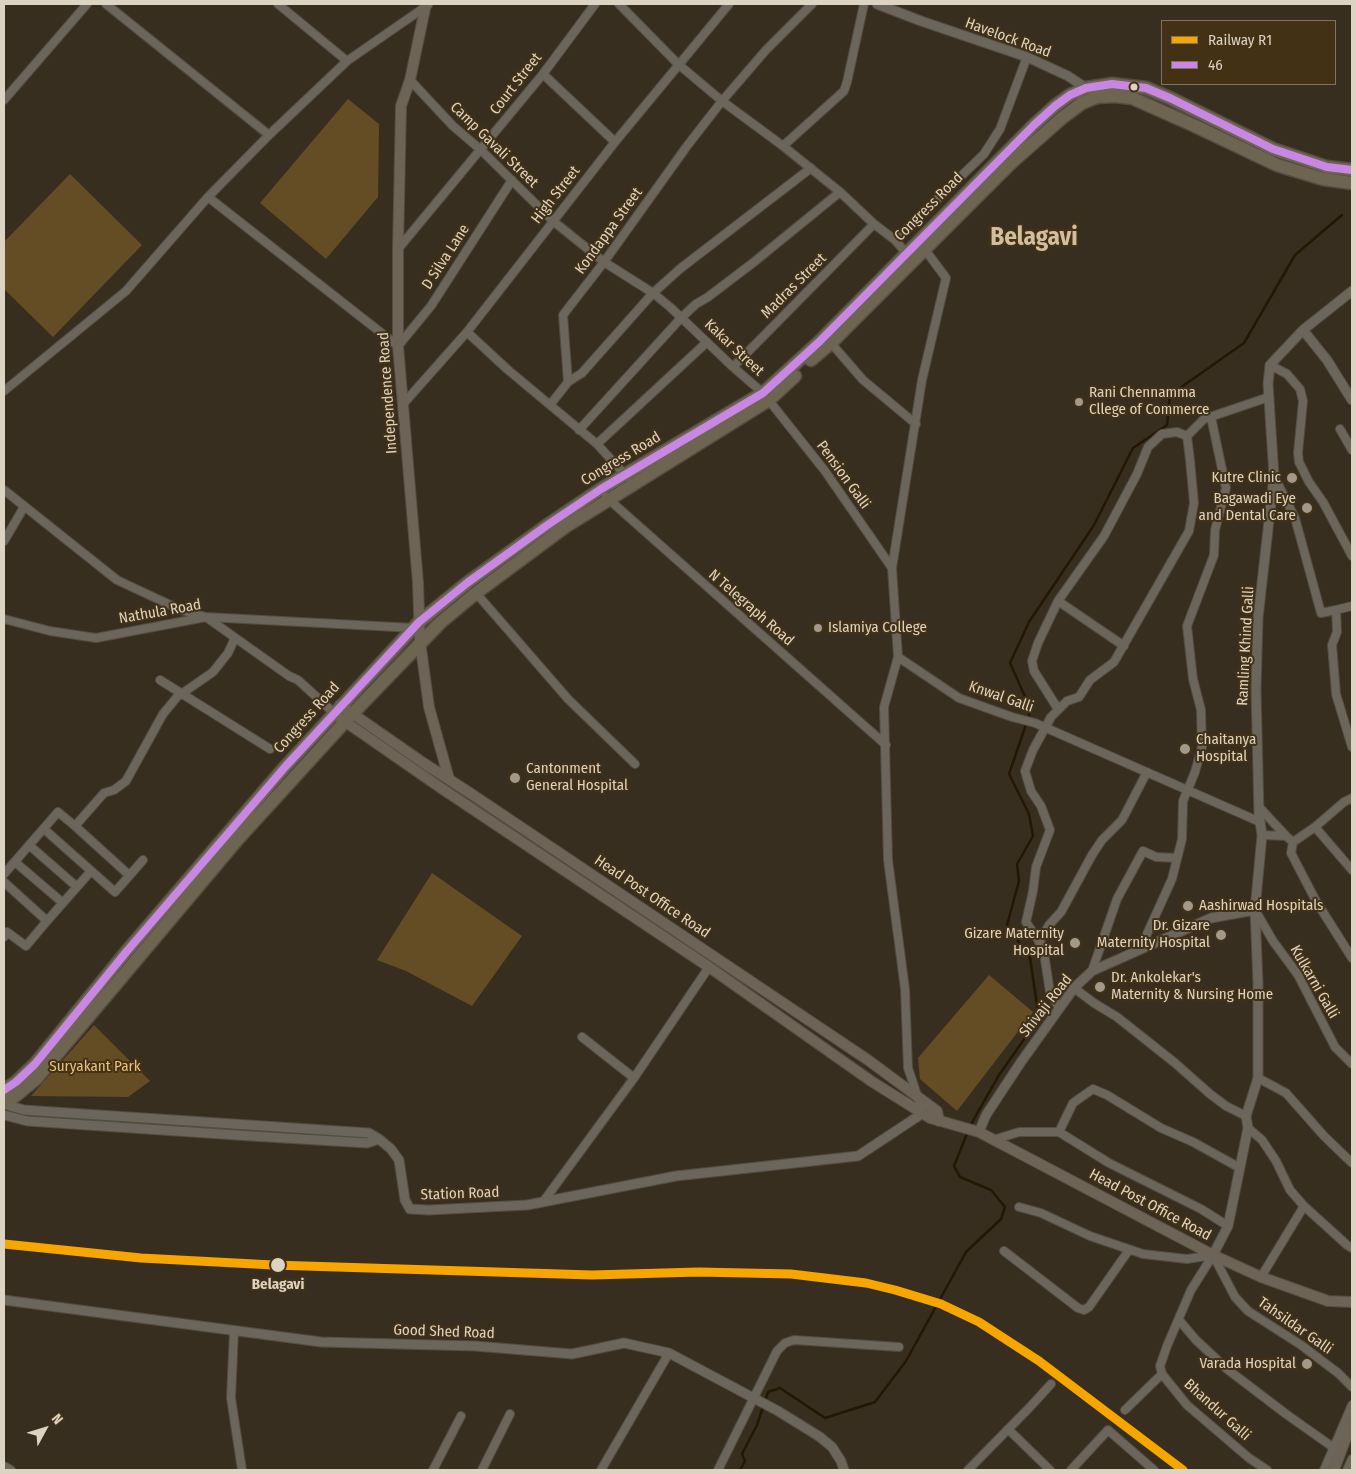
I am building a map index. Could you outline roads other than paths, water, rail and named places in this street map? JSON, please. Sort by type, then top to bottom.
[{"type":"highway","name":"Congress Road","points":[[4,1090],[36,1064],[207,856],[337,709],[417,625],[503,556],[766,396],[832,343],[921,245],[1048,112],[1070,95],[1086,88],[1112,84],[1146,88],[1273,149],[1327,167],[1352,170]]},
{"type":"highway","name":"Congress Road","points":[[766,396],[906,253],[921,245],[1062,118],[1082,103],[1097,97],[1132,98],[1277,165],[1323,179],[1352,183]]},
{"type":"highway","name":"Congress Road","points":[[4,1104],[37,1078],[238,839],[420,641],[476,592],[565,527],[604,494]]},
{"type":"main road","name":"Independence Road","points":[[427,5],[410,80],[401,106],[398,346],[418,583],[417,625],[430,707],[449,779]]},
{"type":"main road","name":"Head Post Office Road","points":[[337,709],[459,800],[709,967],[871,1081],[930,1118],[975,1132],[993,1140],[1213,1256],[1328,1301],[1352,1302]]},
{"type":"main road","name":"Head Post Office Road","points":[[348,718],[466,790],[852,1049],[937,1111],[939,1121]]},
{"type":"main road","points":[[459,800],[466,790]]},
{"type":"main road","points":[[1334,1470],[1352,1422]]},
{"type":"street","points":[[4,100],[87,4]]},
{"type":"street","points":[[106,4],[269,135]]},
{"type":"street","points":[[278,4],[347,61]]},
{"type":"street","name":"Court Street","points":[[398,249],[543,74],[595,4]]},
{"type":"street","points":[[619,4],[678,64],[722,101],[783,146],[840,192],[874,224],[895,240],[906,253]]},
{"type":"street","name":"High Street","points":[[404,403],[467,332],[615,142],[678,64],[730,4]]},
{"type":"street","name":"Kondappa Street","points":[[568,382],[563,315],[722,101],[766,50],[812,4]]},
{"type":"street","points":[[783,146],[844,91],[864,4]]},
{"type":"street","points":[[4,391],[126,291],[208,197],[269,135],[347,61],[427,5]]},
{"type":"street","name":"Havelock Road","points":[[883,5],[920,21],[1027,58],[1068,76],[1097,97]]},
{"type":"street","points":[[895,240],[984,154],[1000,129],[1027,58]]},
{"type":"street","points":[[543,74],[615,142]]},
{"type":"street","name":"Camp Gavali Street","points":[[410,80],[453,126],[481,150],[553,221],[604,262],[653,293],[681,318]]},
{"type":"street","points":[[550,405],[568,382],[582,373],[653,293],[681,268],[811,168]]},
{"type":"street","name":"D Silva Lane","points":[[398,346],[431,306],[512,180]]},
{"type":"street","points":[[579,430],[696,304],[754,262],[840,192]]},
{"type":"street","points":[[208,197],[398,346]]},
{"type":"street","name":"Madras Street","points":[[733,367],[874,224]]},
{"type":"street","points":[[921,245],[946,278],[922,380],[892,568],[898,657],[884,707],[888,860],[905,989],[908,1068],[923,1113]]},
{"type":"street","points":[[1352,291],[1303,330],[1270,365],[1287,374],[1300,389],[1303,401],[1298,453],[1299,462],[1352,556]]},
{"type":"street","name":"Kakar Street","points":[[681,318],[766,396]]},
{"type":"street","points":[[1303,330],[1327,360],[1352,400]]},
{"type":"street","points":[[467,332],[507,370],[598,444],[630,479]]},
{"type":"street","points":[[598,444],[707,342]]},
{"type":"street","points":[[832,343],[863,380],[916,424]]},
{"type":"street","name":"Ramling Khind Galli","points":[[1246,1116],[1258,1078],[1256,910],[1262,835],[1259,807],[1256,689],[1258,618],[1274,476],[1268,384],[1270,365]]},
{"type":"street","name":"Pension Galli","points":[[766,396],[825,471],[892,568]]},
{"type":"street","points":[[1186,436],[1204,419],[1269,397]]},
{"type":"street","points":[[1143,947],[1172,879],[1182,839],[1183,801],[1195,772],[1202,747],[1200,710],[1193,679],[1187,626],[1214,555],[1216,530],[1226,488],[1211,417]]},
{"type":"street","points":[[1340,429],[1352,450]]},
{"type":"street","points":[[1058,709],[1034,671],[1032,661],[1058,601],[1104,536],[1137,474],[1148,447],[1162,434],[1176,432],[1186,436]]},
{"type":"street","points":[[1059,1008],[1050,992],[1043,947],[1026,922],[1036,867],[1050,830],[1041,806],[1031,792],[1025,771],[1033,750],[1051,717],[1067,702],[1079,697],[1090,680],[1114,662],[1189,531],[1194,503],[1186,436]]},
{"type":"street","points":[[1274,476],[1295,518],[1321,612],[1352,606]]},
{"type":"street","points":[[4,490],[117,580],[181,610],[206,617],[337,709]]},
{"type":"street","name":"N Telegraph Road","points":[[604,494],[886,745]]},
{"type":"street","points":[[4,541],[24,507]]},
{"type":"street","points":[[476,592],[568,699],[635,764]]},
{"type":"street","points":[[1058,601],[1124,646]]},
{"type":"street","points":[[1336,610],[1337,632],[1332,645],[1336,694],[1352,748]]},
{"type":"street","name":"Nathula Road","points":[[4,619],[50,631],[96,638],[206,617],[417,625]]},
{"type":"street","points":[[75,826],[104,793],[114,790],[126,781],[162,714],[177,697],[213,672],[228,653],[235,638]]},
{"type":"street","name":"Knwal Galli","points":[[898,657],[959,698],[1035,723],[1260,822]]},
{"type":"street","points":[[160,680],[270,749]]},
{"type":"street","points":[[1039,942],[1049,924],[1062,912],[1102,840],[1122,820],[1147,772]]},
{"type":"street","points":[[1352,798],[1344,802],[1293,842],[1291,853],[1316,901],[1352,958]]},
{"type":"street","points":[[1259,807],[1293,842]]},
{"type":"street","points":[[4,874],[58,812],[129,875]]},
{"type":"street","points":[[1314,827],[1352,870]]},
{"type":"street","points":[[44,828],[115,892],[143,860]]},
{"type":"street","points":[[1262,835],[1286,836]]},
{"type":"street","points":[[29,845],[77,887]]},
{"type":"street","points":[[1092,971],[1117,899],[1143,851],[1156,857],[1177,858]]},
{"type":"street","points":[[15,862],[63,903]]},
{"type":"street","points":[[4,937],[7,932],[26,946],[91,871]]},
{"type":"street","points":[[4,882],[47,921]]},
{"type":"street","name":"Shivaji Road","points":[[975,1132],[1059,1008],[1074,988],[1092,971],[1212,918],[1256,910]]},
{"type":"street","name":"Kulkarni Galli","points":[[1256,910],[1273,941],[1298,975],[1335,1047],[1352,1064]]},
{"type":"street","points":[[543,1202],[634,1078],[709,967]]},
{"type":"street","points":[[1074,988],[1117,1017],[1226,1106],[1246,1116],[1248,1128],[1228,1226],[1213,1256],[1191,1290],[1166,1346],[1160,1366],[1162,1374],[1125,1410]]},
{"type":"street","points":[[582,1037],[634,1078]]},
{"type":"street","points":[[1258,1078],[1286,1093],[1324,1136],[1352,1163]]},
{"type":"street","points":[[1059,1132],[1073,1103],[1093,1089],[1161,1128],[1193,1142],[1240,1168]]},
{"type":"street","points":[[4,1104],[24,1110],[368,1133],[380,1139]]},
{"type":"street","name":"Station Road","points":[[380,1139],[399,1160],[405,1200],[410,1209],[429,1210],[527,1205],[676,1176],[858,1156],[923,1113]]},
{"type":"street","points":[[4,1115],[26,1122],[367,1142],[380,1139]]},
{"type":"street","points":[[1248,1128],[1262,1140],[1276,1161],[1290,1190],[1304,1206],[1352,1248]]},
{"type":"street","points":[[993,1140],[1019,1132],[1059,1132],[1109,1163],[1201,1209],[1228,1226]]},
{"type":"street","points":[[1261,1276],[1304,1206]]},
{"type":"street","points":[[1019,1207],[1041,1213],[1090,1236],[1144,1254],[1187,1259],[1213,1256]]},
{"type":"street","points":[[1004,1251],[1078,1308],[1084,1310],[1089,1307],[1129,1250]]},
{"type":"street","name":"Tahsildar Galli","points":[[1213,1256],[1235,1297],[1248,1312],[1301,1346],[1352,1387]]},
{"type":"street","name":"Good Shed Road","points":[[4,1300],[321,1342],[475,1346],[572,1354],[624,1343],[669,1353],[769,1406],[820,1437],[832,1447],[841,1461],[844,1470]]},
{"type":"street","points":[[1179,1320],[1196,1340],[1227,1369],[1334,1448]]},
{"type":"street","points":[[234,1330],[231,1398],[242,1470]]},
{"type":"street","points":[[718,1470],[758,1400],[779,1348],[785,1342],[794,1340],[899,1347]]},
{"type":"street","points":[[601,1470],[669,1353]]},
{"type":"street","name":"Bhandur Galli","points":[[1162,1374],[1187,1405],[1249,1458],[1267,1470]]},
{"type":"street","points":[[968,1470],[1051,1384]]},
{"type":"street","points":[[1324,1470],[1352,1405]]},
{"type":"street","points":[[482,1470],[510,1414]]},
{"type":"street","points":[[433,1470],[461,1416]]},
{"type":"street","points":[[1008,1429],[1050,1470]]},
{"type":"street","points":[[1071,1470],[1108,1430],[1154,1470]]},
{"type":"street","points":[[1347,1470],[1352,1459]]},
{"type":"street","points":[[4,1466],[11,1470]]},
{"type":"waterway","points":[[970,1126],[999,1075],[1039,1018],[1030,958],[1007,925],[1019,881],[1017,864],[1033,836],[1029,814],[1009,774],[1031,710],[1010,663],[1029,622],[1094,525],[1133,448],[1167,425],[1170,395],[1244,343],[1295,255],[1342,215]]},
{"type":"waterway","points":[[740,1470],[745,1461],[742,1454],[757,1425],[768,1392],[780,1388],[825,1418],[875,1402],[906,1361],[966,1252],[1001,1219],[1005,1207],[991,1190],[960,1177],[954,1166],[968,1131]]},
{"type":"railway","points":[[273,1265],[592,1275],[699,1272],[791,1274],[866,1283],[941,1304],[979,1322],[1039,1361],[1183,1470]]},
{"type":"rail line","name":"R1","points":[[4,1244],[141,1258],[273,1265],[592,1275],[699,1272],[791,1274],[866,1283],[941,1304],[979,1322],[1039,1361],[1183,1470]]},
{"type":"place","name":"Rani Chennamma Cllege of Commerce","points":[[1079,402]]},
{"type":"place","name":"Kutre Clinic","points":[[1292,478]]},
{"type":"place","name":"Bagawadi Eye and Dental Care","points":[[1307,508]]},
{"type":"place","name":"Islamiya College","points":[[818,628]]},
{"type":"place","name":"Chaitanya Hospital","points":[[1185,749]]},
{"type":"place","name":"Cantonment General Hospital","points":[[515,778]]},
{"type":"place","name":"Aashirwad Hospitals","points":[[1188,906]]},
{"type":"place","name":"Dr. Gizare Maternity Hospital","points":[[1221,935]]},
{"type":"place","name":"Gizare Maternity Hospital","points":[[1075,943]]},
{"type":"place","name":"Dr. Ankolekar's Maternity & Nursing Home","points":[[1100,987]]},
{"type":"place","name":"Belagavi","points":[[278,1265]]},
{"type":"place","name":"Varada Hospital","points":[[1307,1364]]},
{"type":"district","name":"Belagavi","points":[[1034,238]]},
{"type":"park label","name":"Suryakant Park","points":[[95,1067]]}]
